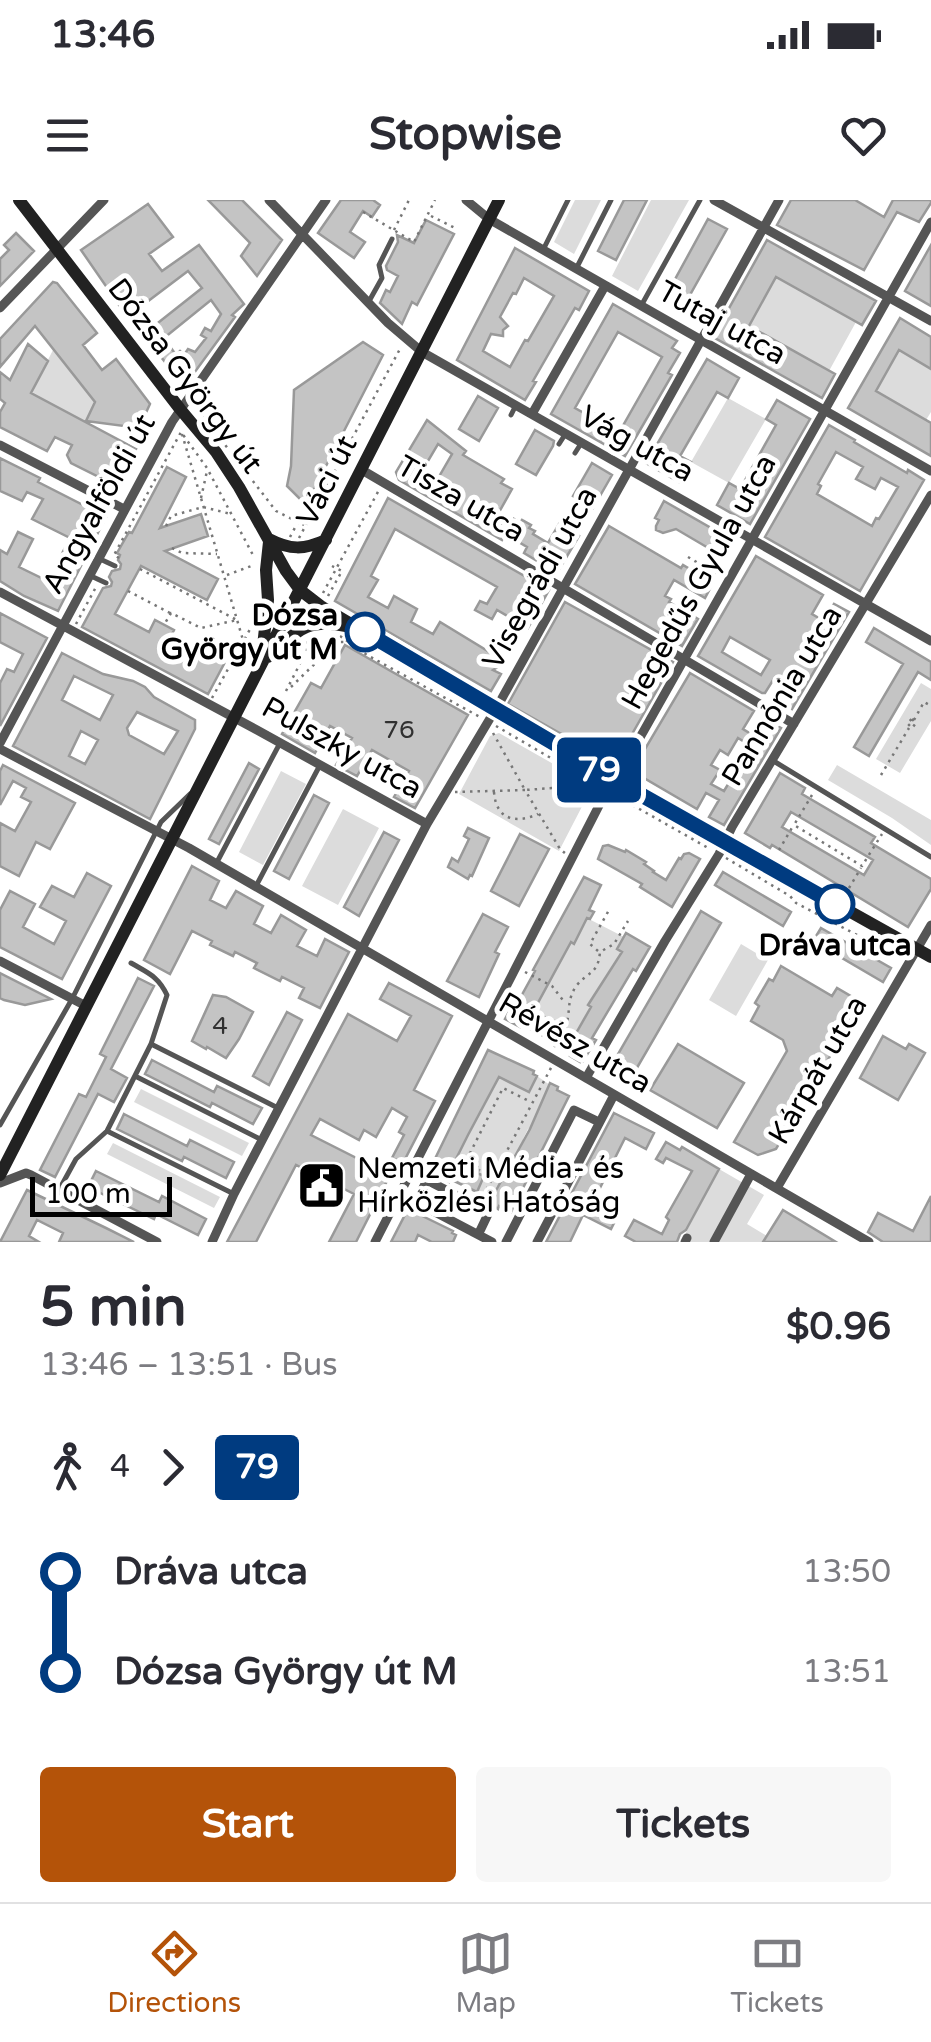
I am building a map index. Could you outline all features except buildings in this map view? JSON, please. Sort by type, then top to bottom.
[{"type":"main road","name":"Dózsa György út","points":[[20,200],[216,452],[300,590]]},
{"type":"main road","name":"Váci út","points":[[0,1175],[499,200]]},
{"type":"main road","points":[[262,662],[269,540],[296,549],[326,540]]},
{"type":"main road","points":[[300,590],[490,720],[914,956],[931,957]]},
{"type":"main road","points":[[262,662],[300,629],[317,623],[358,628]]},
{"type":"street","points":[[0,308],[104,200]]},
{"type":"street","name":"Vág utca","points":[[269,200],[422,352],[630,469],[664,494],[752,538],[931,641]]},
{"type":"street","name":"Angyalföldi út","points":[[0,746],[172,422],[326,200]]},
{"type":"street","name":"Tutaj utca","points":[[466,200],[489,219],[931,471]]},
{"type":"street","points":[[714,200],[931,321]]},
{"type":"street","name":"Visegrádi utca","points":[[212,1242],[427,824],[490,720],[630,469],[677,375],[701,341],[780,200]]},
{"type":"street","name":"Hegedűs Gyula utca","points":[[374,1242],[607,785],[684,660],[931,222]]},
{"type":"street","points":[[532,414],[605,286]]},
{"type":"street","points":[[0,445],[124,509]]},
{"type":"street","name":"Tisza utca","points":[[362,470],[794,724]]},
{"type":"street","name":"Pannónia utca","points":[[586,1078],[931,495]]},
{"type":"street","name":"Pulszky utca","points":[[0,592],[427,824]]},
{"type":"street","name":"Révész utca","points":[[0,746],[216,864],[869,1242]]},
{"type":"street","name":"Kárpát utca","points":[[778,1188],[931,925]]},
{"type":"street","points":[[0,961],[86,1006]]},
{"type":"street","points":[[536,1242],[614,1095]]},
{"type":"street","points":[[506,1242],[574,1110],[599,1122]]},
{"type":"street","points":[[411,1172],[490,1212],[478,1233]]},
{"type":"street","points":[[0,1183],[26,1173],[157,1242]]},
{"type":"street","points":[[714,1242],[750,1174]]},
{"type":"street","points":[[427,1180],[416,1202],[492,1242]]},
{"type":"lane","points":[[543,250],[568,200]]},
{"type":"lane","points":[[576,269],[611,200]]},
{"type":"lane","points":[[641,306],[700,200]]},
{"type":"lane","points":[[368,302],[382,278],[379,264],[393,235]]},
{"type":"lane","points":[[868,286],[874,276]]},
{"type":"lane","points":[[510,415],[516,405]]},
{"type":"lane","points":[[559,444],[566,433]]},
{"type":"lane","points":[[575,454],[582,442]]},
{"type":"lane","points":[[98,557],[112,565]]},
{"type":"lane","points":[[88,574],[103,582]]},
{"type":"lane","points":[[514,650],[523,660]]},
{"type":"lane","points":[[510,658],[523,660]]},
{"type":"lane","points":[[216,864],[280,743]]},
{"type":"lane","points":[[772,760],[931,856]]},
{"type":"lane","points":[[256,887],[320,765]]},
{"type":"lane","name":"Váci út","points":[[0,1125],[72,999],[161,822],[199,784]]},
{"type":"lane","points":[[59,1190],[76,1159],[107,1131],[151,1044],[167,995],[154,976],[130,963]]},
{"type":"lane","points":[[456,1019],[463,1007]]},
{"type":"lane","points":[[151,1044],[278,1108]]},
{"type":"lane","points":[[134,1076],[262,1140]]},
{"type":"lane","points":[[107,1131],[234,1194]]},
{"type":"path","points":[[393,235],[410,200]]},
{"type":"path","points":[[363,212],[393,235],[414,242],[435,200]]},
{"type":"path","points":[[428,214],[456,228]]},
{"type":"path","points":[[440,227],[443,222]]},
{"type":"path","points":[[298,539],[406,339]]},
{"type":"path","points":[[198,396],[196,404],[200,411],[276,510],[306,526]]},
{"type":"path","points":[[172,422],[207,468],[254,557]]},
{"type":"path","points":[[181,432],[242,640]]},
{"type":"path","points":[[112,565],[181,432]]},
{"type":"path","points":[[201,500],[207,468]]},
{"type":"path","points":[[330,583],[383,482]]},
{"type":"path","points":[[166,526],[171,516],[203,507],[232,514]]},
{"type":"path","points":[[289,539],[298,522]]},
{"type":"path","points":[[172,548],[182,553],[218,554]]},
{"type":"path","points":[[688,557],[728,581]]},
{"type":"path","points":[[224,576],[254,565]]},
{"type":"path","points":[[140,569],[237,620]]},
{"type":"path","points":[[326,600],[342,571],[335,569]]},
{"type":"path","points":[[73,630],[103,582]]},
{"type":"path","points":[[128,590],[200,628],[237,620]]},
{"type":"path","points":[[164,625],[171,614]]},
{"type":"path","points":[[209,704],[252,626]]},
{"type":"path","points":[[325,635],[348,641],[367,655],[722,848],[810,911],[914,956]]},
{"type":"path","points":[[307,650],[286,691],[339,640]]},
{"type":"path","points":[[881,775],[909,728],[915,726],[914,720],[924,702],[931,706]]},
{"type":"path","points":[[490,720],[494,734],[560,849],[572,857]]},
{"type":"path","points":[[446,792],[607,785]]},
{"type":"path","points":[[779,850],[817,788]]},
{"type":"path","points":[[494,790],[497,807],[510,818],[526,819],[540,814]]},
{"type":"path","points":[[794,825],[862,866]]},
{"type":"path","points":[[850,888],[885,829]]},
{"type":"path","points":[[600,952],[590,944],[608,910]]},
{"type":"path","points":[[600,952],[614,944],[628,921]]},
{"type":"path","points":[[478,1206],[533,1102],[568,1022],[567,1005],[578,985],[593,973],[600,952]]},
{"type":"path","points":[[515,966],[552,986],[567,1005]]},
{"type":"path","points":[[494,1175],[466,1160],[504,1088],[533,1102]]},
{"type":"shaded area","points":[[575,200],[601,200],[574,254],[554,242]]},
{"type":"shaded area","points":[[651,200],[689,200],[638,291],[612,276]]},
{"type":"shaded area","points":[[776,277],[856,322],[829,371],[749,326]]},
{"type":"shaded area","points":[[53,350],[95,402],[85,422],[31,393]]},
{"type":"shaded area","points":[[899,350],[931,369],[931,412],[926,420],[876,391]]},
{"type":"shaded area","points":[[728,398],[766,419],[729,483],[691,462]]},
{"type":"shaded area","points":[[921,683],[931,689],[931,721],[900,773],[876,759]]},
{"type":"shaded area","points":[[499,733],[585,782],[590,791],[559,851],[459,794],[490,736]]},
{"type":"shaded area","points":[[837,765],[931,820],[931,845],[828,780]]},
{"type":"shaded area","points":[[281,771],[306,784],[263,865],[239,852]]},
{"type":"shaded area","points":[[343,809],[379,828],[338,905],[302,886]]},
{"type":"shaded area","points":[[587,918],[624,937],[617,949],[622,952],[588,1005],[591,1007],[575,1035],[531,1011],[546,989],[530,980],[535,971],[574,943]]},
{"type":"shaded area","points":[[741,944],[768,960],[736,1016],[709,1000]]},
{"type":"shaded area","points":[[496,1075],[529,1092],[537,1076],[550,1085],[542,1101],[546,1104],[539,1109],[532,1130],[528,1129],[523,1139],[526,1142],[522,1150],[519,1148],[502,1188],[497,1186],[490,1201],[477,1192],[479,1170],[450,1160],[467,1139]]},
{"type":"shaded area","points":[[141,1089],[249,1143],[242,1156],[134,1102]]},
{"type":"shaded area","points":[[113,1143],[220,1197],[214,1208],[107,1154]]},
{"type":"shaded area","points":[[719,1169],[764,1195],[747,1224],[767,1236],[763,1242],[681,1242]]},
{"type":"bus line","name":"79","points":[[365,632],[835,904]]},
{"type":"place","name":"Dózsa György út M","points":[[365,632]]},
{"type":"place","name":"Dráva utca","points":[[835,904]]},
{"type":"place","name":"Nemzeti Média- és Hírközlési Hatóság","points":[[322,1185]]}]
